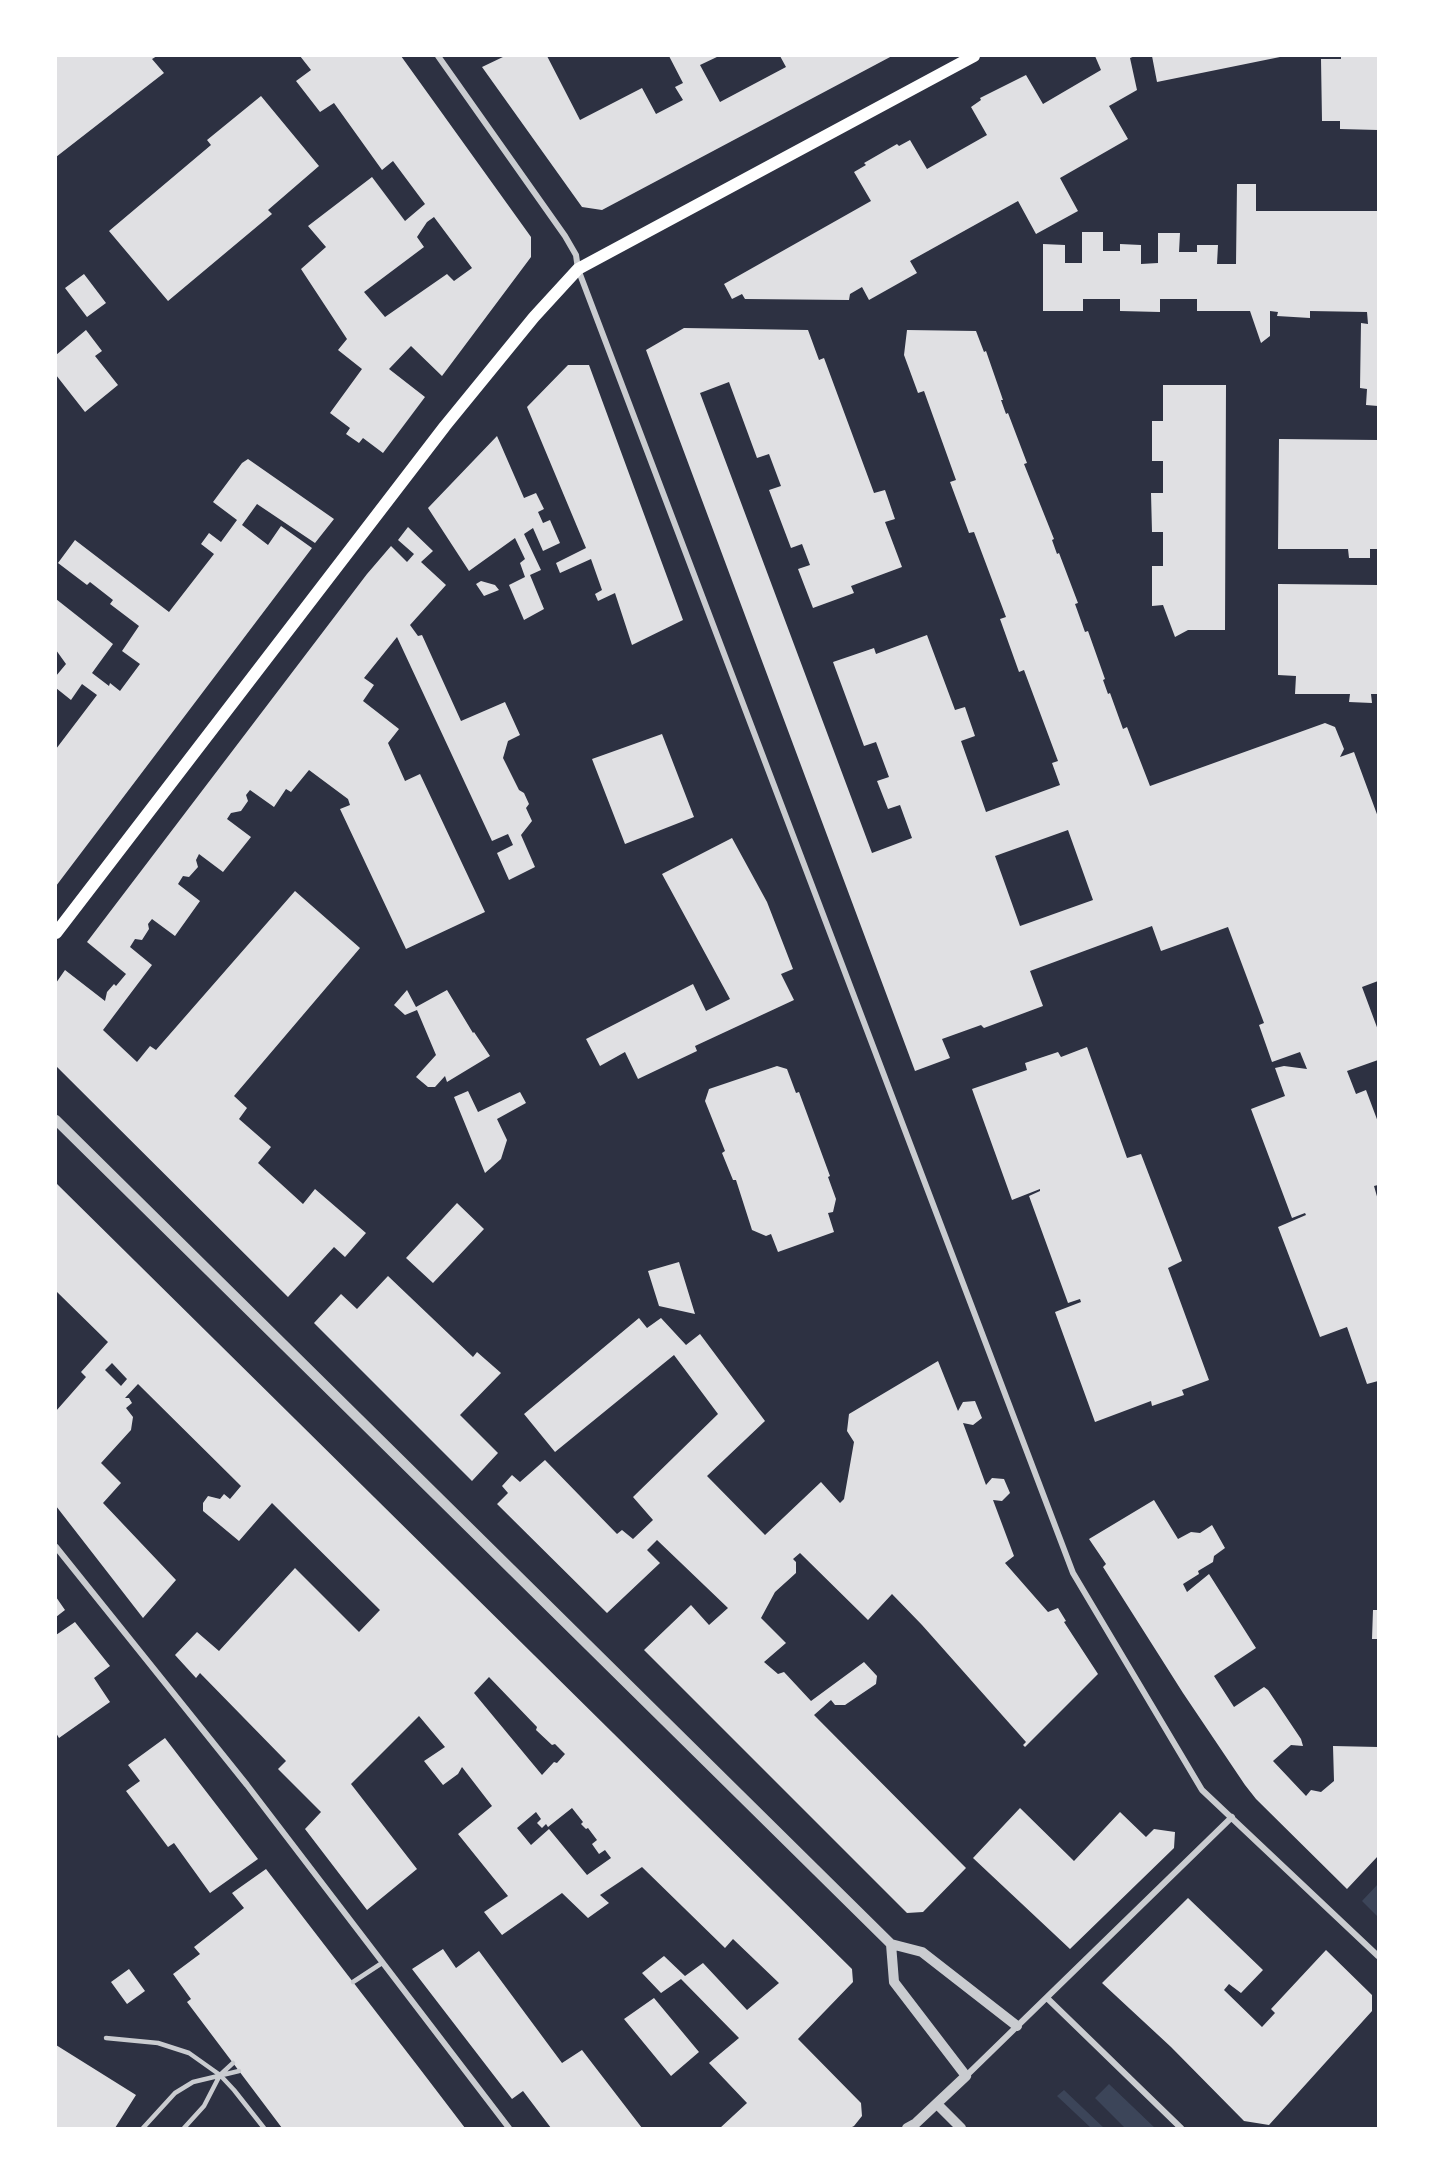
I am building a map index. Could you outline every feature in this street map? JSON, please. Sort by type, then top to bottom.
[{"type":"main road","points":[[56,933],[445,426],[534,317],[578,269],[974,56]]},
{"type":"street","points":[[438,56],[576,255],[578,269],[1073,1573],[1202,1790],[1378,1956]]},
{"type":"street","points":[[56,1120],[891,1944],[922,1952],[1017,2026]]},
{"type":"street","points":[[56,1547],[247,1785],[509,2128]]},
{"type":"street","points":[[907,2128],[937,2104],[1232,1817]]},
{"type":"street","points":[[891,1944],[894,1982],[966,2076]]},
{"type":"street","points":[[1047,1998],[1181,2128]]},
{"type":"street","points":[[937,2104],[961,2128]]},
{"type":"lane","points":[[353,1982],[382,1963]]},
{"type":"lane","points":[[106,2038],[158,2043],[189,2053],[220,2075],[264,2128]]},
{"type":"lane","points":[[184,2128],[204,2106],[220,2075],[233,2063]]},
{"type":"lane","points":[[143,2128],[175,2093],[193,2082],[239,2071]]},
{"type":"shaded area","points":[[1378,1884],[1378,1917],[1362,1901]]},
{"type":"shaded area","points":[[1109,2084],[1155,2128],[1125,2128],[1095,2098]]},
{"type":"shaded area","points":[[1064,2090],[1104,2128],[1091,2128],[1057,2096]]},
{"type":"building","points":[[56,56],[157,56],[152,59],[164,73],[56,157]]},
{"type":"building","points":[[300,56],[401,56],[531,237],[531,257],[442,376],[411,346],[389,369],[425,397],[383,453],[363,438],[359,443],[346,434],[350,428],[330,413],[362,369],[338,350],[347,339],[301,269],[326,247],[308,226],[372,177],[405,221],[425,204],[393,161],[382,170],[334,103],[320,112],[296,81],[311,70]],"holes":[[[434,217],[472,268],[454,281],[447,274],[385,317],[364,292],[424,247],[417,237],[427,222]]]},
{"type":"building","points":[[505,56],[547,56],[580,120],[642,88],[656,114],[683,100],[675,87],[683,83],[669,56],[719,56],[700,65],[720,102],[786,67],[780,56],[892,56],[602,210],[582,207],[482,67]]},
{"type":"building","points":[[1095,56],[1135,56],[1130,58],[1137,90],[1109,106],[1128,139],[1060,178],[1078,211],[1036,234],[1018,201],[910,261],[917,273],[869,300],[862,287],[850,294],[849,300],[745,299],[742,294],[732,299],[724,284],[871,201],[854,172],[866,165],[864,163],[897,144],[899,146],[910,140],[927,169],[987,135],[971,107],[981,100],[980,98],[1026,75],[1043,104],[1101,70]]},
{"type":"building","points":[[1152,56],[1279,56],[1280,57],[1157,82]]},
{"type":"building","points":[[1341,56],[1378,56],[1378,130],[1340,129],[1340,121],[1322,121],[1321,59],[1341,59]]},
{"type":"building","points":[[261,96],[319,166],[268,210],[272,214],[168,301],[109,231],[211,145],[207,140]]},
{"type":"building","points":[[1237,184],[1256,184],[1256,211],[1378,211],[1378,406],[1366,405],[1367,389],[1360,388],[1361,323],[1368,324],[1367,312],[1310,311],[1310,318],[1277,316],[1278,312],[1270,311],[1270,336],[1261,343],[1250,311],[1197,311],[1197,299],[1160,299],[1160,312],[1120,311],[1120,299],[1083,299],[1083,311],[1043,311],[1043,244],[1065,245],[1065,263],[1082,263],[1082,232],[1103,232],[1103,251],[1120,251],[1120,244],[1141,245],[1141,264],[1158,263],[1158,233],[1180,233],[1179,252],[1197,252],[1197,245],[1218,245],[1217,264],[1236,264]]},
{"type":"building","points":[[84,274],[106,303],[87,317],[65,288]]},
{"type":"building","points":[[684,328],[808,330],[819,360],[824,358],[874,493],[885,490],[895,519],[885,522],[902,567],[851,586],[854,593],[813,608],[798,569],[810,565],[802,544],[791,548],[769,490],[781,486],[769,454],[757,458],[729,382],[700,393],[872,853],[912,838],[900,805],[888,809],[877,781],[889,777],[876,742],[864,746],[833,662],[874,648],[876,654],[927,635],[955,710],[965,707],[975,736],[961,741],[986,812],[1060,785],[1052,763],[1058,761],[1024,670],[1019,672],[1000,619],[1006,617],[974,532],[969,533],[950,482],[956,480],[924,391],[918,393],[904,355],[907,330],[976,331],[984,352],[986,351],[1006,414],[1008,413],[1027,463],[1024,464],[1054,539],[1052,540],[1057,554],[1059,553],[1078,603],[1075,604],[1085,632],[1088,631],[1108,694],[1110,693],[1123,729],[1127,727],[1150,786],[1325,723],[1335,727],[1344,749],[1340,757],[1354,752],[1378,817],[1378,981],[1362,987],[1378,1030],[1378,1060],[1347,1071],[1356,1094],[1366,1090],[1378,1122],[1378,1185],[1374,1186],[1378,1200],[1378,1381],[1367,1384],[1347,1327],[1320,1337],[1278,1227],[1306,1215],[1305,1213],[1292,1218],[1251,1109],[1285,1096],[1275,1068],[1284,1066],[1307,1069],[1300,1052],[1272,1062],[1259,1025],[1264,1023],[1228,927],[1161,951],[1152,926],[1030,971],[1043,1006],[984,1028],[981,1025],[942,1039],[950,1058],[915,1071],[646,350]],"holes":[[[1068,830],[1093,900],[1020,926],[995,856]]]},
{"type":"building","points":[[86,330],[102,351],[95,356],[118,385],[85,412],[56,375],[56,355]]},
{"type":"building","points":[[568,365],[589,365],[683,620],[632,645],[615,593],[598,601],[595,594],[602,590],[591,559],[560,573],[556,563],[586,548],[527,407]]},
{"type":"building","points":[[1163,385],[1226,385],[1225,630],[1188,630],[1175,637],[1163,605],[1152,606],[1152,566],[1163,566],[1163,532],[1152,532],[1151,493],[1163,493],[1163,461],[1152,461],[1152,421],[1163,421]]},
{"type":"building","points":[[497,436],[524,498],[536,493],[544,509],[538,512],[543,523],[550,520],[560,543],[543,551],[533,528],[524,534],[541,570],[530,575],[544,609],[524,620],[509,585],[525,577],[520,563],[525,559],[515,538],[469,571],[428,508]]},
{"type":"building","points":[[1279,439],[1378,440],[1378,549],[1370,549],[1370,558],[1349,558],[1348,549],[1278,549]]},
{"type":"building","points":[[248,459],[334,519],[315,543],[257,504],[242,525],[268,545],[281,526],[312,548],[56,886],[56,749],[97,695],[82,684],[71,700],[56,688],[56,676],[66,664],[56,650],[56,599],[113,644],[92,673],[120,691],[140,664],[122,651],[139,626],[110,604],[113,600],[90,582],[87,585],[58,563],[75,540],[169,612],[214,554],[201,544],[209,533],[221,542],[237,520],[213,502],[242,463]]},
{"type":"building","points":[[408,527],[433,551],[421,562],[446,585],[410,625],[418,636],[422,635],[461,721],[505,702],[520,735],[508,741],[503,758],[519,790],[524,793],[529,804],[526,808],[532,821],[521,835],[535,867],[509,880],[497,853],[513,845],[508,834],[492,841],[397,637],[364,678],[374,685],[363,701],[399,729],[388,743],[405,781],[420,774],[485,912],[406,949],[340,809],[350,805],[348,799],[309,770],[291,792],[286,789],[274,807],[250,790],[246,795],[248,801],[241,811],[231,813],[227,819],[251,837],[223,872],[199,854],[196,860],[198,867],[189,877],[183,876],[178,884],[200,901],[175,936],[152,919],[142,940],[135,939],[130,947],[152,965],[103,1030],[137,1062],[150,1046],[156,1050],[295,891],[360,948],[234,1096],[247,1108],[239,1119],[271,1147],[258,1163],[303,1204],[315,1189],[366,1233],[345,1257],[334,1247],[288,1297],[56,1066],[56,983],[65,970],[105,1001],[107,992],[114,984],[116,986],[126,974],[87,942],[367,574],[391,546],[407,562],[414,554],[398,540]]},
{"type":"building","points":[[481,581],[495,585],[499,590],[484,596],[476,584]]},
{"type":"building","points":[[1278,584],[1378,585],[1378,694],[1371,694],[1372,703],[1349,702],[1350,694],[1295,694],[1296,676],[1278,675]]},
{"type":"building","points":[[662,734],[694,817],[625,844],[592,759]]},
{"type":"building","points":[[732,838],[767,902],[793,969],[781,974],[794,1000],[695,1046],[697,1051],[638,1079],[625,1052],[600,1066],[586,1039],[693,984],[706,1011],[730,999],[662,874]]},
{"type":"building","points":[[407,990],[416,1007],[447,990],[490,1056],[447,1082],[445,1076],[435,1087],[428,1087],[416,1077],[436,1055],[417,1010],[405,1015],[394,1005]]},
{"type":"building","points":[[1087,1047],[1127,1158],[1141,1154],[1182,1261],[1168,1268],[1209,1380],[1182,1390],[1184,1395],[1152,1406],[1151,1401],[1095,1422],[1055,1312],[1081,1302],[1080,1299],[1068,1303],[1029,1196],[1040,1189],[1012,1200],[972,1089],[1027,1070],[1025,1063],[1058,1052],[1061,1057]]},
{"type":"building","points":[[777,1066],[787,1069],[796,1093],[799,1092],[830,1176],[828,1177],[836,1199],[833,1212],[828,1213],[834,1232],[778,1252],[771,1234],[766,1236],[752,1230],[736,1180],[733,1180],[722,1153],[725,1151],[705,1101],[709,1089]]},
{"type":"building","points":[[468,1091],[478,1112],[520,1092],[526,1103],[497,1119],[507,1140],[501,1159],[485,1173],[454,1097]]},
{"type":"building","points":[[56,1183],[852,1969],[853,1982],[798,2039],[861,2103],[862,2116],[854,2126],[850,2128],[720,2128],[747,2103],[709,2063],[739,2038],[681,1979],[661,1993],[642,1973],[664,1956],[685,1976],[703,1963],[747,2010],[779,1983],[733,1939],[725,1948],[642,1867],[600,1895],[609,1903],[588,1918],[562,1893],[502,1935],[484,1912],[508,1896],[458,1834],[492,1806],[462,1767],[458,1774],[443,1785],[424,1761],[445,1747],[419,1716],[351,1784],[417,1869],[367,1910],[305,1829],[321,1812],[278,1769],[286,1761],[200,1673],[196,1678],[175,1655],[197,1632],[219,1651],[295,1568],[359,1632],[380,1610],[272,1503],[239,1541],[203,1511],[203,1503],[208,1496],[220,1499],[224,1494],[230,1499],[241,1486],[138,1384],[125,1398],[129,1398],[132,1403],[126,1408],[133,1417],[131,1430],[101,1463],[121,1483],[103,1503],[176,1580],[143,1618],[56,1506],[56,1411],[86,1377],[81,1372],[108,1342],[56,1291]],"holes":[[[112,1363],[127,1379],[121,1386],[105,1370]],[[489,1677],[537,1727],[536,1730],[565,1754],[542,1775],[474,1693]],[[572,1808],[583,1822],[581,1824],[586,1829],[588,1828],[597,1840],[592,1844],[599,1854],[605,1850],[611,1858],[587,1875],[549,1829],[531,1845],[517,1828],[536,1812],[541,1819],[537,1823],[542,1828],[546,1824],[548,1827]]]},
{"type":"building","points":[[457,1203],[484,1229],[433,1283],[406,1258]]},
{"type":"building","points":[[679,1262],[695,1314],[659,1306],[648,1271]]},
{"type":"building","points":[[388,1276],[473,1357],[477,1352],[501,1373],[460,1415],[498,1453],[472,1481],[314,1323],[341,1294],[357,1309]]},
{"type":"building","points":[[639,1318],[647,1328],[661,1318],[686,1345],[700,1334],[765,1421],[707,1476],[765,1535],[821,1482],[840,1503],[844,1499],[854,1442],[847,1431],[849,1414],[938,1361],[958,1411],[963,1402],[975,1401],[982,1418],[973,1425],[963,1423],[986,1485],[992,1478],[1004,1479],[1010,1493],[1002,1501],[993,1500],[1014,1556],[1005,1563],[1048,1612],[1058,1608],[1066,1621],[1064,1622],[1098,1674],[1025,1747],[1023,1745],[1026,1742],[892,1594],[868,1620],[800,1553],[793,1559],[796,1562],[796,1573],[775,1592],[761,1618],[786,1643],[764,1662],[778,1674],[784,1672],[811,1701],[864,1662],[877,1676],[876,1684],[845,1705],[835,1705],[831,1700],[814,1715],[966,1868],[923,1912],[907,1913],[644,1650],[691,1605],[709,1625],[728,1608],[657,1540],[647,1550],[660,1563],[607,1613],[497,1504],[508,1493],[502,1486],[512,1475],[520,1482],[545,1460],[617,1534],[622,1530],[633,1539],[653,1520],[633,1497],[718,1414],[674,1355],[555,1452],[524,1414]]},
{"type":"building","points":[[1154,1500],[1178,1539],[1191,1532],[1200,1533],[1212,1525],[1225,1548],[1214,1556],[1213,1562],[1198,1571],[1199,1574],[1183,1584],[1187,1592],[1209,1574],[1256,1648],[1214,1676],[1234,1707],[1264,1687],[1268,1690],[1301,1739],[1303,1746],[1291,1745],[1273,1761],[1306,1796],[1311,1790],[1321,1792],[1334,1781],[1333,1746],[1378,1747],[1378,1856],[1347,1889],[1256,1799],[1245,1785],[1103,1567],[1106,1564],[1089,1539]]},
{"type":"building","points":[[56,1597],[65,1610],[56,1617]]},
{"type":"building","points":[[1373,1610],[1378,1610],[1378,1639],[1372,1639]]},
{"type":"building","points":[[75,1622],[110,1666],[94,1678],[110,1702],[59,1738],[56,1733],[56,1635]]},
{"type":"building","points":[[165,1738],[258,1859],[210,1893],[174,1843],[168,1847],[126,1791],[140,1781],[128,1765]]},
{"type":"building","points":[[1020,1808],[1074,1861],[1120,1812],[1146,1837],[1154,1829],[1175,1832],[1174,1848],[1070,1949],[973,1858]]},
{"type":"building","points":[[266,1869],[465,2128],[282,2128],[187,2002],[191,1999],[173,1974],[200,1954],[194,1947],[244,1908],[232,1893]]},
{"type":"building","points":[[1188,1898],[1263,1970],[1241,1993],[1229,1984],[1224,1990],[1262,2027],[1275,2013],[1271,2009],[1326,1950],[1372,1995],[1372,2011],[1269,2125],[1244,2121],[1171,2047],[1102,1983]]},
{"type":"building","points":[[443,1949],[456,1968],[479,1951],[562,2063],[582,2050],[642,2128],[551,2128],[523,2091],[512,2099],[412,1969]]},
{"type":"building","points":[[129,1969],[145,1991],[127,2004],[111,1982]]},
{"type":"building","points":[[654,1998],[699,2052],[671,2076],[624,2019]]},
{"type":"building","points":[[56,2045],[136,2095],[115,2128],[56,2128]]}]
